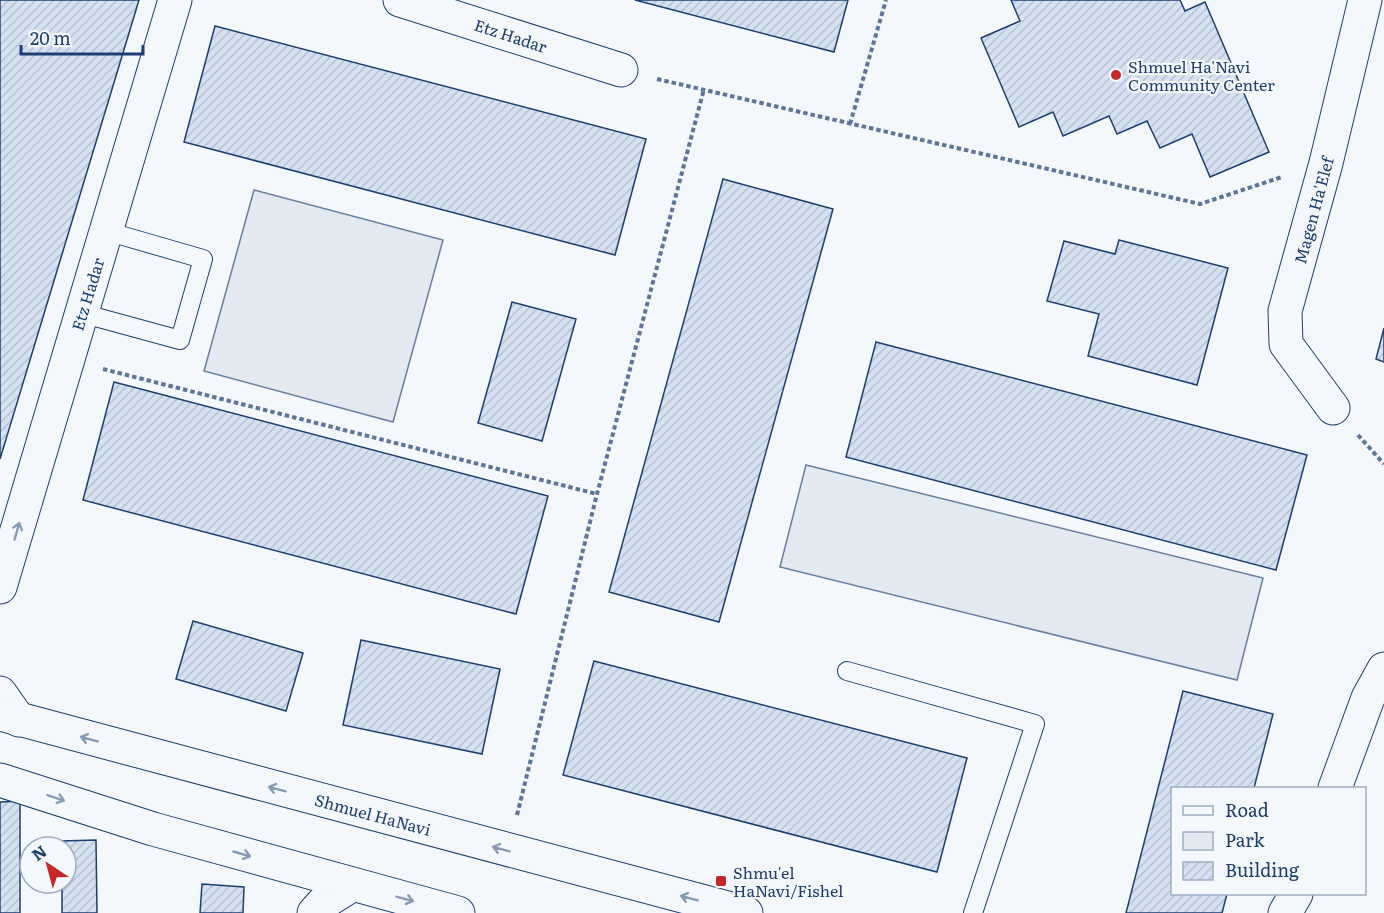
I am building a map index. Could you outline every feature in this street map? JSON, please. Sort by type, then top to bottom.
[{"type":"street","name":"Etz Hadar","points":[[0,587],[175,0]]},
{"type":"street","name":"Etz Hadar","points":[[400,0],[621,70]]},
{"type":"street","name":"Magen Ha'Elef","points":[[1333,408],[1286,344],[1285,311],[1326,163],[1365,0]]},
{"type":"street","points":[[1336,787],[1368,698],[1384,669]]},
{"type":"street","points":[[0,693],[10,717]]},
{"type":"street","name":"Shmuel HaNavi","points":[[10,717],[746,913]]},
{"type":"street","points":[[0,780],[153,829],[458,913]]},
{"type":"street","points":[[314,913],[323,903],[352,885]]},
{"type":"street","points":[[1284,913],[1295,895]]},
{"type":"street","points":[[1310,913],[1311,895]]},
{"type":"lane","points":[[81,313],[180,340],[203,259],[106,231]]},
{"type":"lane","points":[[847,671],[1035,724],[973,913]]},
{"type":"path","points":[[850,124],[886,0]]},
{"type":"path","points":[[621,70],[1200,204],[1326,163]]},
{"type":"path","points":[[509,851],[597,494],[704,90]]},
{"type":"path","points":[[67,360],[597,494]]},
{"type":"green space","points":[[254,190],[443,240],[393,422],[204,371]]},
{"type":"green space","points":[[806,465],[1263,578],[1237,680],[780,567]]},
{"type":"building","points":[[0,0],[139,0],[0,459]]},
{"type":"building","points":[[635,0],[848,0],[834,52]]},
{"type":"building","name":"Shmuel Ha'Navi Community Center","points":[[1011,0],[1180,0],[1185,11],[1205,2],[1269,152],[1210,177],[1192,134],[1160,148],[1147,121],[1117,134],[1109,116],[1063,136],[1053,112],[1019,127],[981,38],[1020,21]]},
{"type":"building","points":[[215,26],[646,139],[615,255],[184,142]]},
{"type":"building","points":[[723,179],[833,209],[719,622],[609,592]]},
{"type":"building","points":[[1119,240],[1228,268],[1197,385],[1088,356],[1099,314],[1047,301],[1064,241],[1115,254]]},
{"type":"building","points":[[512,302],[576,319],[542,441],[478,423]]},
{"type":"building","points":[[1384,328],[1384,362],[1376,359]]},
{"type":"building","points":[[876,342],[1307,455],[1276,570],[846,457]]},
{"type":"building","points":[[114,382],[548,496],[516,614],[83,500]]},
{"type":"building","points":[[193,621],[303,653],[286,711],[176,679]]},
{"type":"building","points":[[361,640],[500,669],[482,754],[343,725]]},
{"type":"building","points":[[594,661],[967,758],[937,872],[563,775]]},
{"type":"building","points":[[1183,691],[1273,714],[1254,787],[1171,787],[1171,895],[1227,895],[1222,913],[1126,913]]},
{"type":"building","points":[[20,801],[18,895],[20,895],[20,913],[0,913],[0,802]]},
{"type":"building","points":[[96,840],[97,913],[62,913],[62,895],[78,895],[78,841]]},
{"type":"building","points":[[202,884],[244,887],[243,913],[200,913]]},
{"type":"place","name":"Shmuel Ha'Navi Community Center","points":[[1116,75]]},
{"type":"place","name":"Shmu'el HaNavi/Fishel","points":[[721,881]]}]
